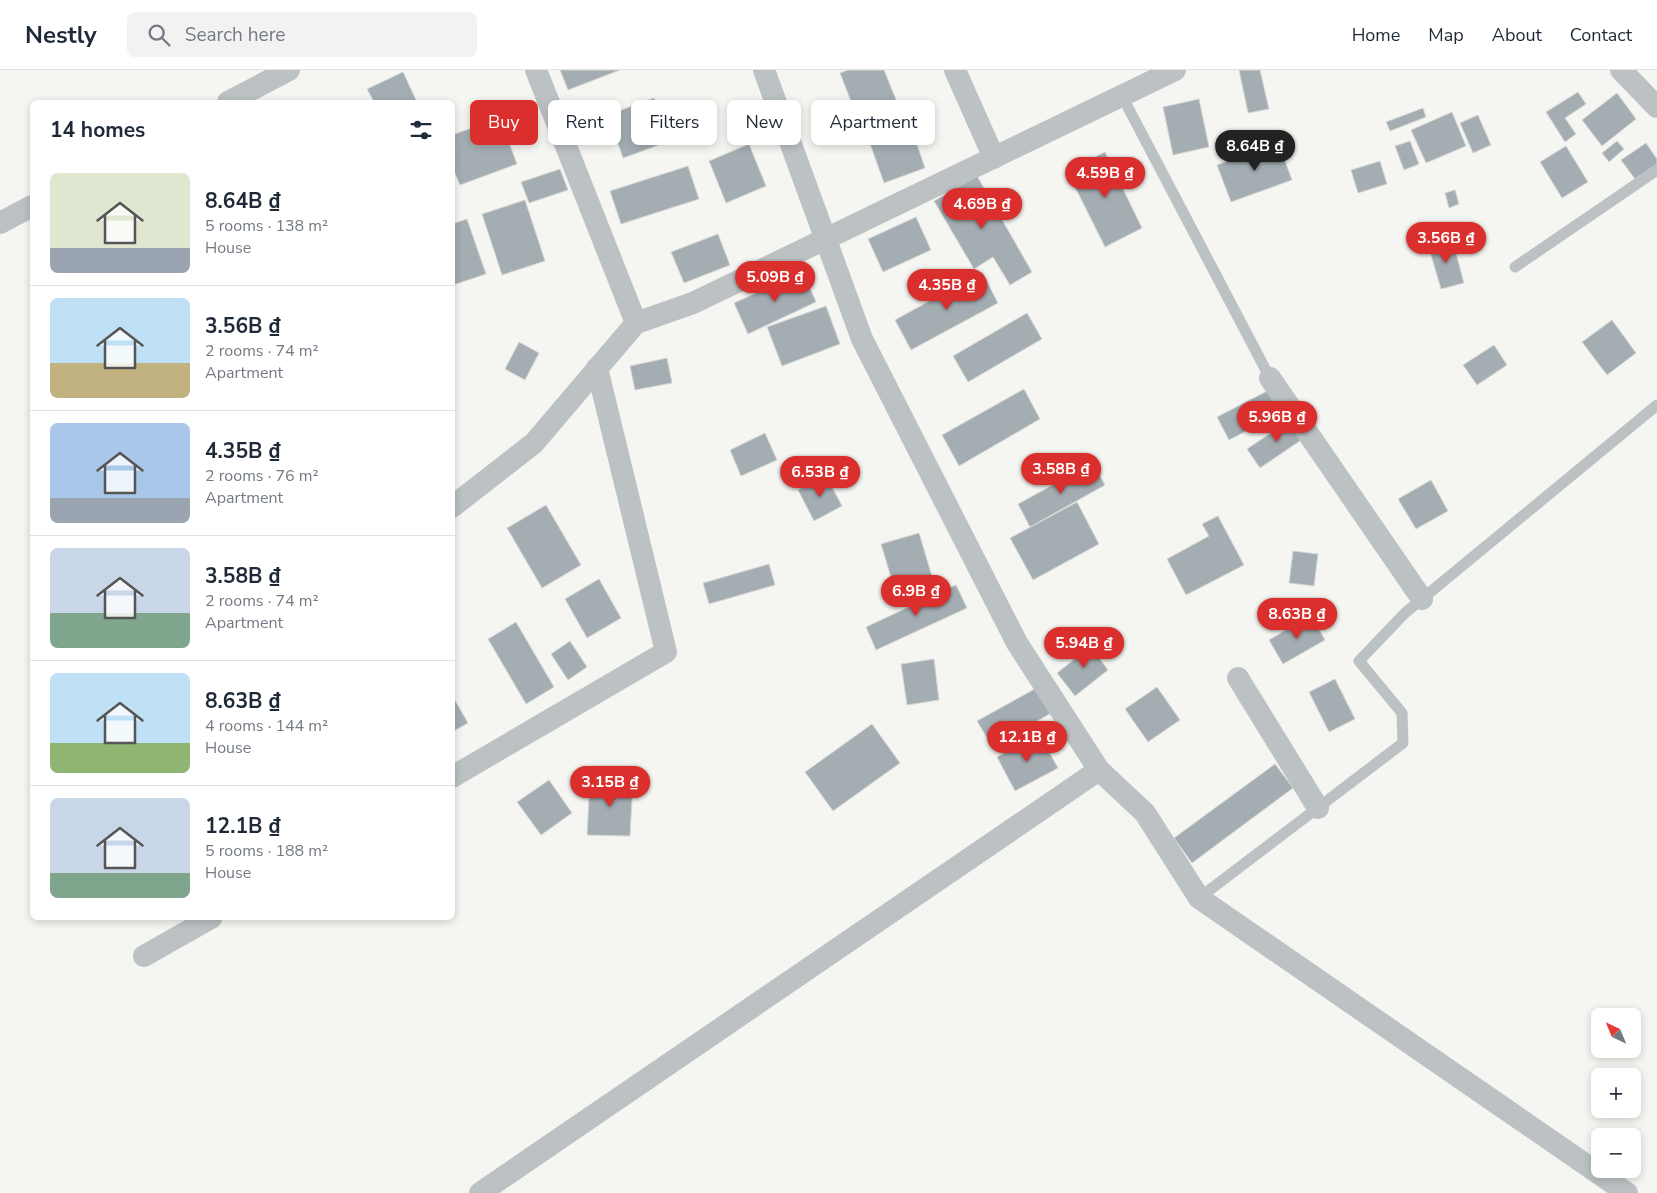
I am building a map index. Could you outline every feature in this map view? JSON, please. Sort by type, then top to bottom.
[{"type":"street","points":[[232,100],[289,70]]},
{"type":"street","points":[[536,70],[636,323]]},
{"type":"street","points":[[764,70],[862,339],[1017,643],[1099,770],[1145,813],[1199,898],[1627,1193]]},
{"type":"street","points":[[955,70],[994,158]]},
{"type":"street","points":[[455,505],[534,443],[636,323],[693,304],[1175,70]]},
{"type":"street","points":[[1621,70],[1657,106]]},
{"type":"street","points":[[0,223],[30,207]]},
{"type":"street","points":[[455,774],[666,652],[597,368]]},
{"type":"street","points":[[1270,378],[1422,599]]},
{"type":"street","points":[[1238,678],[1318,808]]},
{"type":"street","points":[[480,1193],[1099,770]]},
{"type":"street","points":[[144,956],[207,920]]},
{"type":"lane","points":[[1122,96],[1270,378]]},
{"type":"lane","points":[[1515,266],[1657,170]]},
{"type":"lane","points":[[1199,898],[1403,743],[1402,713],[1359,661],[1405,613],[1657,405]]},
{"type":"building","points":[[560,70],[620,70],[568,90]]},
{"type":"building","points":[[848,70],[884,70],[896,100],[850,100],[840,73]]},
{"type":"building","points":[[1239,70],[1260,70],[1269,109],[1248,113]]},
{"type":"building","points":[[403,72],[416,100],[373,100],[367,89]]},
{"type":"building","points":[[1578,92],[1586,104],[1565,118],[1576,134],[1565,142],[1546,112]]},
{"type":"building","points":[[1617,93],[1636,119],[1602,146],[1582,120]]},
{"type":"building","points":[[1199,99],[1209,147],[1173,155],[1163,107]]},
{"type":"building","points":[[631,106],[631,145],[659,145],[623,158],[618,145],[621,145],[621,110]]},
{"type":"building","points":[[1423,108],[1426,117],[1390,131],[1386,122]]},
{"type":"building","points":[[1452,112],[1466,146],[1426,163],[1411,130]]},
{"type":"building","points":[[1478,115],[1491,145],[1473,153],[1460,123]]},
{"type":"building","points":[[470,129],[470,145],[510,145],[517,164],[460,185],[455,173],[455,134]]},
{"type":"building","points":[[1410,141],[1419,164],[1404,170],[1395,146]]},
{"type":"building","points":[[1617,141],[1624,149],[1609,162],[1602,153]]},
{"type":"building","points":[[1278,142],[1292,180],[1231,202],[1217,165]]},
{"type":"building","points":[[1646,143],[1657,159],[1657,164],[1635,179],[1621,160]]},
{"type":"building","points":[[749,145],[766,186],[726,203],[709,161]]},
{"type":"building","points":[[870,145],[917,145],[925,168],[884,183]]},
{"type":"building","points":[[1566,146],[1588,182],[1562,198],[1540,162]]},
{"type":"building","points":[[1105,152],[1142,228],[1105,247],[1067,171]]},
{"type":"building","points":[[1380,161],[1387,184],[1358,193],[1351,170]]},
{"type":"building","points":[[688,166],[699,199],[621,224],[610,191]]},
{"type":"building","points":[[560,169],[568,190],[529,203],[521,182]]},
{"type":"building","points":[[977,176],[1032,272],[1010,285],[993,257],[974,269],[934,201]]},
{"type":"building","points":[[1455,190],[1459,204],[1449,208],[1445,193]]},
{"type":"building","points":[[525,200],[545,261],[502,275],[482,214]]},
{"type":"building","points":[[916,217],[931,250],[883,272],[868,239]]},
{"type":"building","points":[[467,219],[486,274],[455,284],[455,223]]},
{"type":"building","points":[[718,234],[730,265],[684,283],[671,252]]},
{"type":"building","points":[[1452,238],[1464,283],[1441,289],[1428,245]]},
{"type":"building","points":[[803,272],[816,302],[748,334],[734,303]]},
{"type":"building","points":[[982,272],[998,303],[911,350],[895,320]]},
{"type":"building","points":[[826,306],[840,344],[782,366],[767,327]]},
{"type":"building","points":[[1027,313],[1042,339],[968,382],[953,356]]},
{"type":"building","points":[[1612,320],[1636,353],[1607,375],[1582,342]]},
{"type":"building","points":[[519,342],[539,353],[525,380],[505,369]]},
{"type":"building","points":[[1494,345],[1507,365],[1477,385],[1463,365]]},
{"type":"building","points":[[667,358],[672,383],[635,390],[630,366]]},
{"type":"building","points":[[1273,388],[1285,411],[1229,440],[1217,417]]},
{"type":"building","points":[[1024,389],[1040,419],[959,466],[942,435]]},
{"type":"building","points":[[1295,417],[1307,436],[1260,468],[1247,449]]},
{"type":"building","points":[[765,433],[777,460],[741,476],[730,450]]},
{"type":"building","points":[[1093,463],[1105,485],[1030,527],[1018,504]]},
{"type":"building","points":[[826,476],[842,506],[814,521],[798,490]]},
{"type":"building","points":[[1431,480],[1448,511],[1416,529],[1398,499]]},
{"type":"building","points":[[1077,502],[1099,544],[1033,580],[1010,538]]},
{"type":"building","points":[[546,505],[581,565],[542,588],[507,528]]},
{"type":"building","points":[[1218,516],[1244,565],[1186,595],[1167,559],[1209,536],[1202,524]]},
{"type":"building","points":[[919,533],[934,583],[896,594],[881,544]]},
{"type":"building","points":[[1293,551],[1318,554],[1314,586],[1289,583]]},
{"type":"building","points":[[769,564],[775,585],[709,604],[703,583]]},
{"type":"building","points":[[599,579],[621,618],[587,638],[565,599]]},
{"type":"building","points":[[956,585],[967,608],[876,650],[866,627]]},
{"type":"building","points":[[1311,615],[1325,640],[1283,664],[1269,640]]},
{"type":"building","points":[[516,622],[554,687],[526,704],[488,639]]},
{"type":"building","points":[[1099,640],[1107,651],[1099,658],[1108,670],[1075,696],[1057,673]]},
{"type":"building","points":[[570,641],[587,667],[568,680],[551,654]]},
{"type":"building","points":[[934,659],[939,700],[907,705],[901,664]]},
{"type":"building","points":[[1335,679],[1355,719],[1329,732],[1309,692]]},
{"type":"building","points":[[1040,686],[1055,711],[992,746],[977,721]]},
{"type":"building","points":[[1157,687],[1180,720],[1148,742],[1125,709]]},
{"type":"building","points":[[455,700],[468,723],[455,730]]},
{"type":"building","points":[[872,724],[900,763],[833,811],[805,772]]},
{"type":"building","points":[[1039,734],[1058,768],[1015,791],[997,757]]},
{"type":"building","points":[[1275,764],[1293,788],[1192,863],[1174,838]]},
{"type":"building","points":[[590,779],[633,780],[630,836],[587,835]]},
{"type":"building","points":[[549,780],[572,813],[541,835],[517,802]]}]
